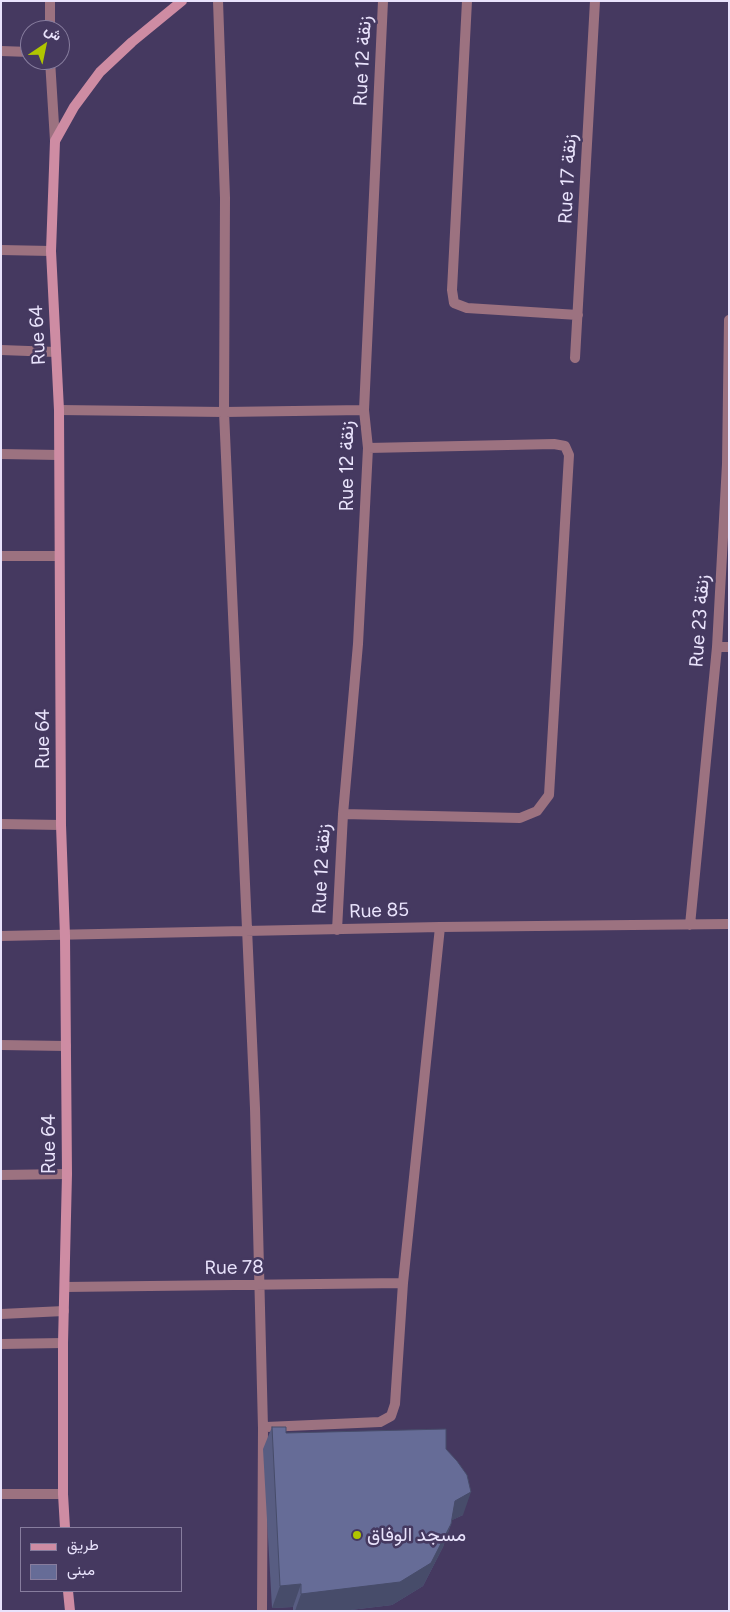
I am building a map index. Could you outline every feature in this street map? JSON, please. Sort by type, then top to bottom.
[{"type":"street","points":[[50,1],[50,20]]},
{"type":"street","name":"Rue 64","points":[[65,1527],[63,1494],[63,1343],[67,1174],[65,936],[61,824],[59,410],[51,251],[55,141],[74,107],[100,72],[132,42],[182,1]]},
{"type":"street","points":[[218,1],[225,198],[224,412],[254,1108],[263,1428],[262,1611]]},
{"type":"street","name":"Rue 12 زنقة","points":[[337,930],[343,814],[358,644],[368,448],[364,410],[383,1]]},
{"type":"street","points":[[468,1],[452,290],[454,303],[467,308],[578,315]]},
{"type":"street","name":"Rue 17 زنقة","points":[[575,358],[595,1]]},
{"type":"street","points":[[1,51],[20,52]]},
{"type":"street","points":[[51,70],[55,141]]},
{"type":"street","points":[[1,250],[51,251]]},
{"type":"street","name":"Rue 23 زنقة","points":[[690,925],[717,647],[728,464],[729,320]]},
{"type":"street","points":[[1,350],[56,352]]},
{"type":"street","points":[[59,410],[224,412],[364,410]]},
{"type":"street","points":[[343,814],[520,818],[537,811],[549,795],[569,455],[566,446],[554,444],[368,448]]},
{"type":"street","points":[[1,454],[59,455]]},
{"type":"street","points":[[1,556],[60,556]]},
{"type":"street","points":[[717,647],[729,647]]},
{"type":"street","points":[[1,824],[61,824]]},
{"type":"street","name":"Rue 85","points":[[1,936],[440,927],[729,924]]},
{"type":"street","points":[[263,1428],[380,1422],[391,1416],[395,1404],[403,1283],[440,927]]},
{"type":"street","points":[[1,1045],[66,1046]]},
{"type":"street","points":[[1,1174],[67,1174]]},
{"type":"street","name":"Rue 78","points":[[65,1287],[403,1283]]},
{"type":"street","points":[[1,1314],[64,1311]]},
{"type":"street","points":[[1,1344],[63,1343]]},
{"type":"street","points":[[1,1494],[63,1494]]},
{"type":"street","points":[[68,1592],[70,1611]]},
{"type":"building","name":"مسجد الوفاق","points":[[272,1427],[286,1427],[286,1433],[446,1429],[446,1449],[467,1475],[471,1492],[455,1501],[451,1524],[431,1563],[400,1582],[301,1594],[301,1584],[280,1586]]},
{"type":"place","name":"مسجد الوفاق","points":[[357,1535]]}]
